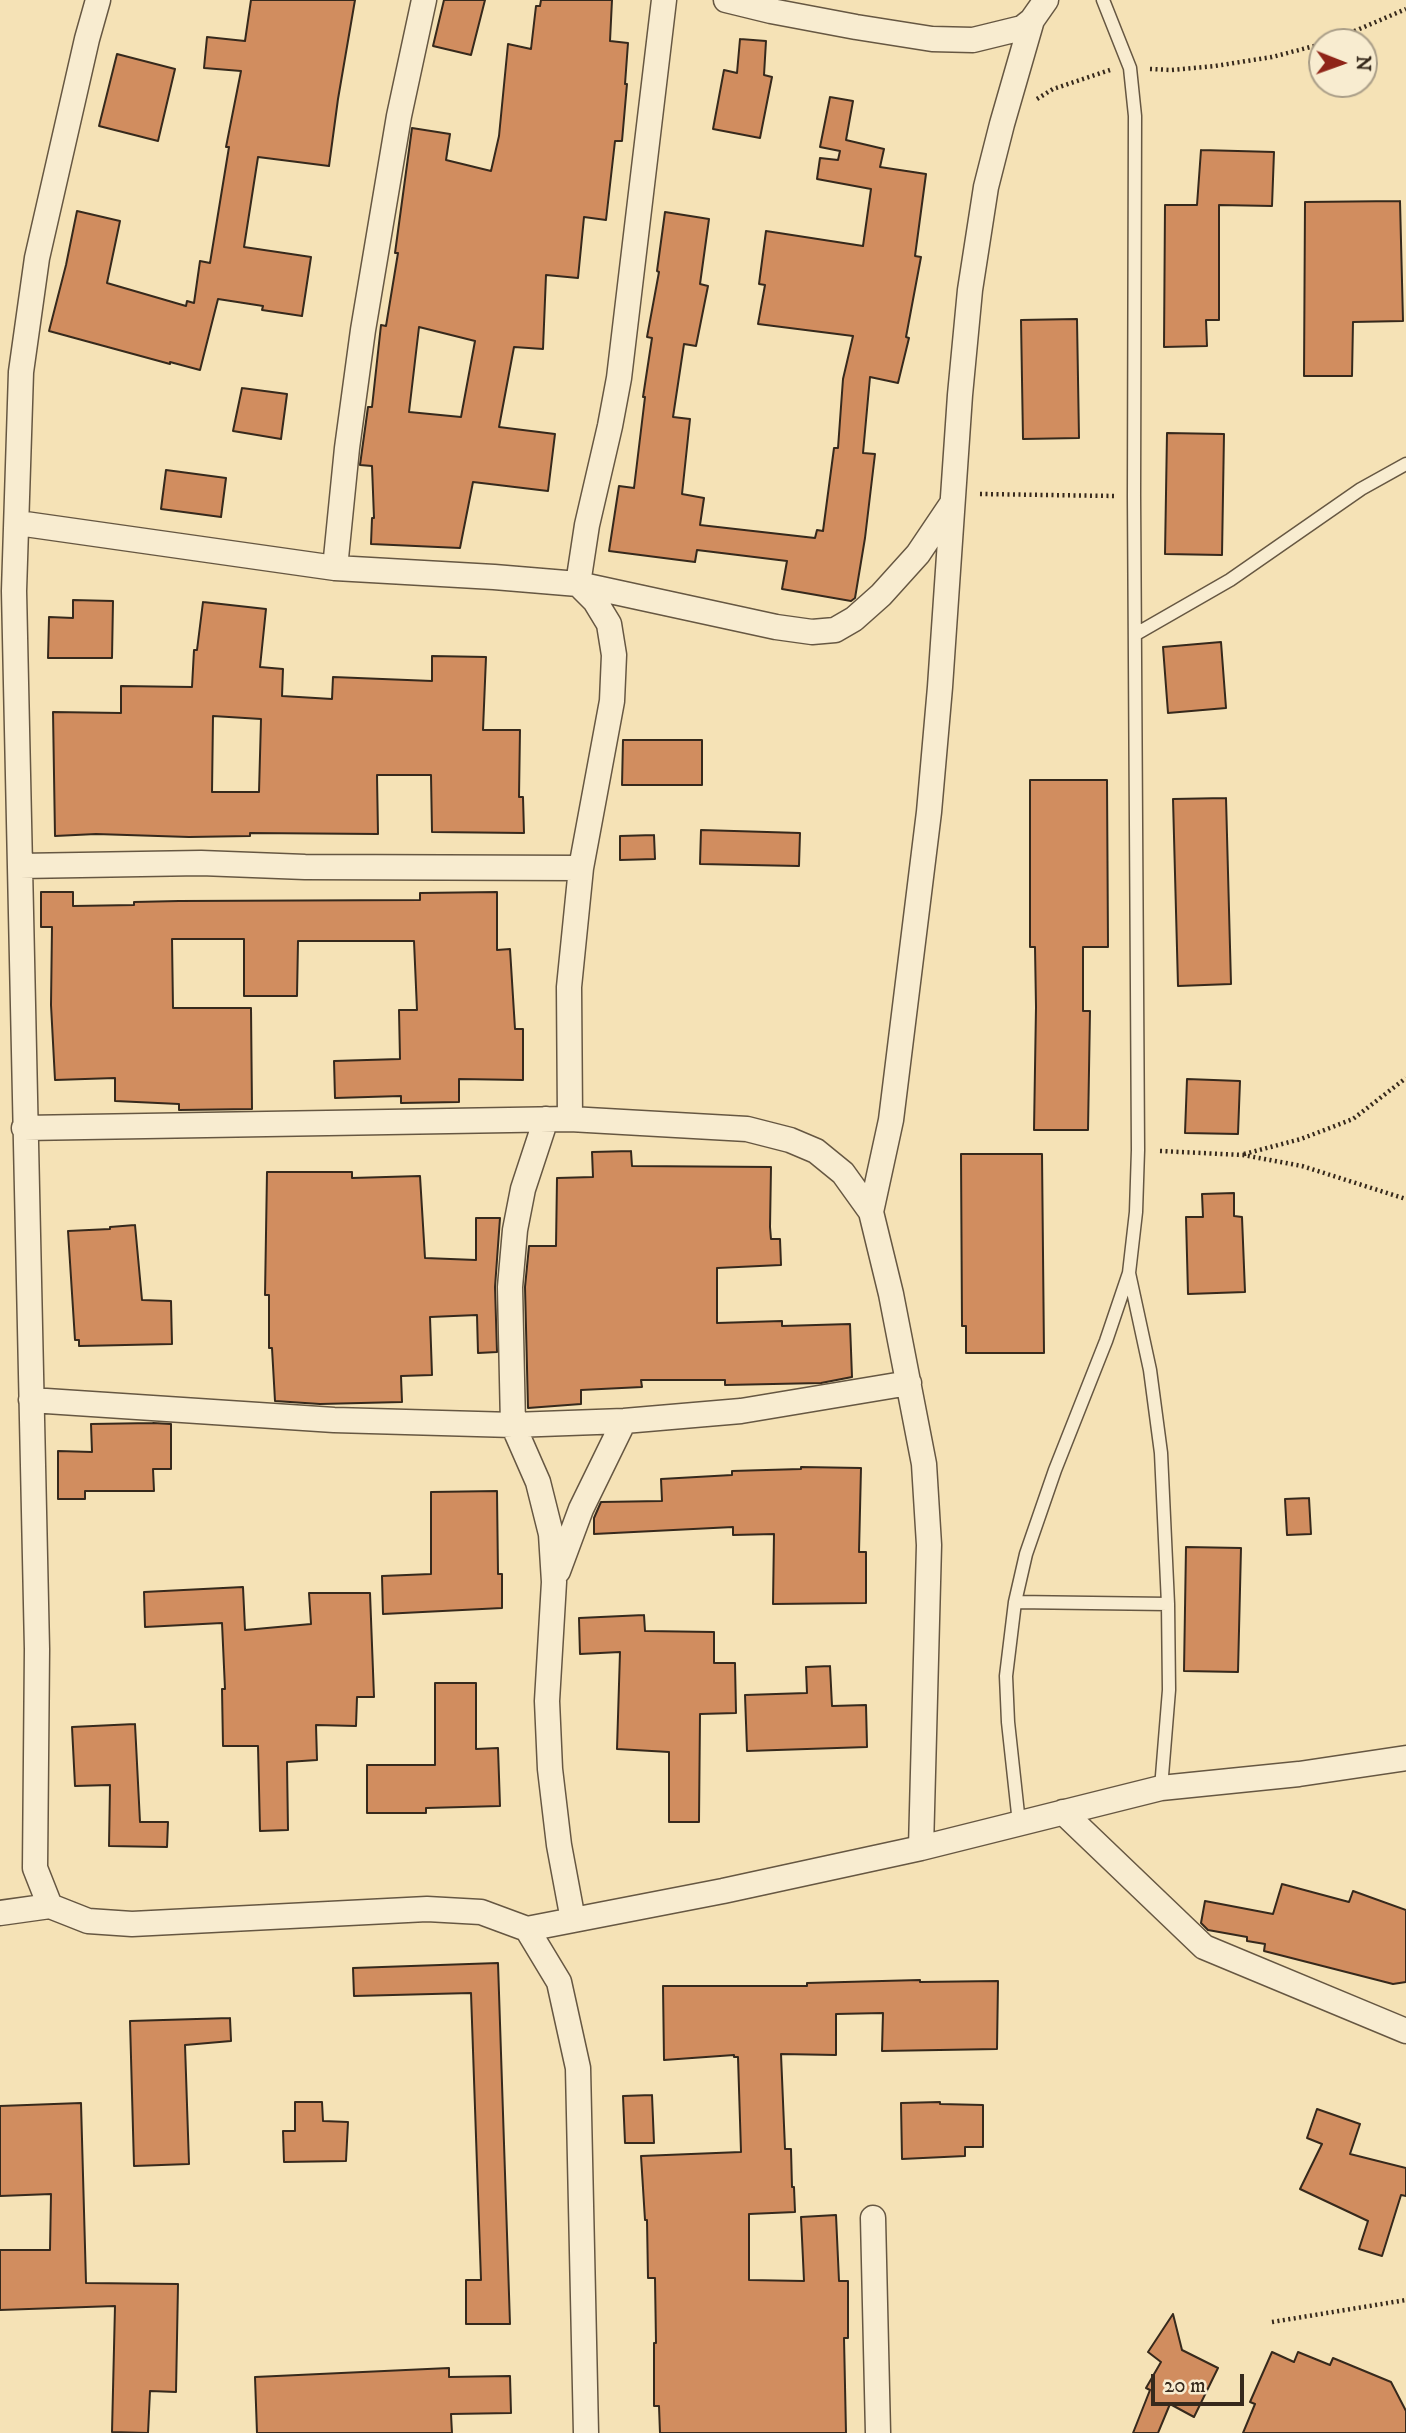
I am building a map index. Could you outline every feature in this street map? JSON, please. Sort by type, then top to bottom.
[{"type":"street","points":[[50,1906],[35,1868],[37,1649],[24,1128],[11,947],[20,866],[14,591],[21,372],[37,258],[98,0]]},
{"type":"street","points":[[335,568],[347,448],[363,330],[399,116],[424,0]]},
{"type":"street","points":[[578,584],[587,525],[619,378],[664,0]]},
{"type":"street","points":[[726,0],[771,11],[932,39],[983,38],[1022,28],[1039,10]]},
{"type":"street","points":[[870,1212],[891,1119],[912,957],[938,715],[970,290],[986,187],[1002,124],[1039,10]]},
{"type":"street","points":[[18,523],[335,568],[578,584],[776,627],[812,632],[835,630],[854,619],[881,595],[918,554],[953,501]]},
{"type":"street","points":[[573,1920],[559,1845],[550,1769],[547,1701],[554,1582],[551,1534],[538,1482],[513,1425],[510,1287],[515,1230],[527,1176],[558,1119],[581,868],[611,701],[614,655],[609,624],[595,601],[578,584]]},
{"type":"street","points":[[20,866],[201,863],[305,867],[581,868]]},
{"type":"street","points":[[24,1128],[558,1119],[747,1129],[790,1140],[816,1152],[843,1173],[870,1212],[891,1294],[924,1464],[929,1545],[920,1848]]},
{"type":"street","points":[[31,1400],[285,1418],[513,1425],[624,1422],[741,1411],[909,1383]]},
{"type":"street","points":[[554,1582],[581,1509],[624,1422]]},
{"type":"street","points":[[0,1913],[50,1906],[88,1920],[132,1924],[427,1909],[481,1912],[527,1929],[920,1848],[1161,1788],[1299,1774],[1406,1758]]},
{"type":"street","points":[[1063,1812],[1204,1947],[1406,2031]]},
{"type":"street","points":[[527,1929],[559,1982],[578,2067],[586,2433]]},
{"type":"street","points":[[873,2218],[878,2433]]},
{"type":"lane","points":[[1019,1823],[1008,1723],[1006,1676],[1016,1602],[1026,1554],[1055,1470],[1106,1342],[1129,1273],[1136,1212],[1135,116],[1130,68],[1104,0]]},
{"type":"lane","points":[[1136,634],[1230,580],[1361,489],[1406,464]]},
{"type":"lane","points":[[1129,1273],[1150,1370],[1161,1453],[1169,1690],[1161,1788]]},
{"type":"lane","points":[[1016,1602],[1168,1604]]},
{"type":"path","points":[[1362,28],[1406,9]]},
{"type":"path","points":[[1002,124],[1053,89],[1111,70],[1171,70],[1215,66],[1272,57],[1308,48]]},
{"type":"path","points":[[953,501],[962,495],[972,494],[1134,496]]},
{"type":"path","points":[[1243,1155],[1301,1139],[1353,1119],[1406,1078]]},
{"type":"path","points":[[1138,1150],[1243,1155],[1302,1166],[1406,1199]]},
{"type":"path","points":[[1272,2322],[1406,2300]]},
{"type":"building","points":[[251,0],[355,0],[329,166],[258,157],[244,247],[311,257],[302,316],[218,299],[200,370],[49,331],[77,211],[120,221],[107,283],[186,306],[187,301],[194,303],[200,261],[210,263],[229,147],[226,147],[241,71],[204,68],[207,37],[245,41]]},
{"type":"building","points":[[444,0],[485,0],[471,55],[433,46]]},
{"type":"building","points":[[541,0],[612,0],[610,41],[628,43],[622,141],[615,141],[606,220],[584,217],[578,278],[546,275],[543,349],[514,347],[499,427],[555,434],[548,491],[473,482],[460,548],[371,544],[374,518],[372,466],[360,465],[368,407],[372,407],[381,325],[386,326],[398,253],[395,253],[412,128],[450,134],[446,160],[491,171],[499,136],[508,44],[531,49],[536,6],[540,6]],"holes":[[[419,327],[475,341],[461,417],[409,412]]]},
{"type":"building","points":[[740,39],[766,41],[764,75],[772,77],[760,138],[713,129],[724,70],[737,73]]},
{"type":"building","points":[[117,54],[175,69],[158,141],[99,126]]},
{"type":"building","points":[[830,97],[853,101],[846,140],[884,149],[880,167],[926,174],[915,256],[921,257],[906,337],[909,338],[898,383],[870,377],[863,453],[875,454],[855,598],[851,601],[782,589],[787,561],[697,550],[695,562],[609,551],[619,486],[634,488],[652,338],[647,337],[659,272],[665,212],[709,219],[700,284],[708,286],[696,346],[684,344],[673,417],[690,419],[682,494],[704,498],[700,525],[815,538],[817,530],[823,531],[834,448],[838,448],[843,379],[853,336],[758,324],[765,285],[759,284],[766,231],[863,246],[871,189],[817,179],[820,158],[838,160],[840,151],[820,147]]},
{"type":"building","points":[[1201,150],[1274,152],[1272,206],[1219,205],[1219,320],[1206,320],[1207,346],[1164,347],[1165,205],[1197,205]]},
{"type":"building","points":[[1400,201],[1403,321],[1353,322],[1352,376],[1304,376],[1305,202]]},
{"type":"building","points":[[1077,319],[1079,438],[1023,439],[1021,320]]},
{"type":"building","points":[[242,388],[287,394],[281,439],[233,431]]},
{"type":"building","points":[[1167,433],[1224,434],[1222,555],[1165,554]]},
{"type":"building","points":[[166,470],[226,478],[221,517],[161,509]]},
{"type":"building","points":[[73,600],[113,601],[112,658],[48,658],[49,617],[73,618]]},
{"type":"building","points":[[203,602],[266,609],[260,667],[283,669],[282,696],[332,699],[333,677],[432,681],[432,656],[486,657],[483,730],[520,730],[519,797],[523,797],[524,833],[432,832],[431,775],[377,775],[378,834],[55,836],[53,712],[121,713],[121,686],[192,687],[194,650],[197,650]],"holes":[[[213,716],[261,719],[259,792],[212,792]]]},
{"type":"building","points":[[1221,642],[1226,708],[1168,713],[1163,647]]},
{"type":"building","points":[[623,740],[702,740],[702,785],[622,785]]},
{"type":"building","points":[[1030,780],[1107,780],[1108,947],[1083,947],[1083,1011],[1090,1011],[1088,1130],[1034,1130],[1036,1007],[1035,947],[1030,947]]},
{"type":"building","points":[[1226,798],[1231,984],[1178,986],[1173,799]]},
{"type":"building","points":[[701,830],[800,833],[799,866],[700,864]]},
{"type":"building","points":[[654,835],[655,859],[620,860],[620,836]]},
{"type":"building","points":[[41,892],[73,892],[73,906],[179,901],[420,900],[420,893],[497,892],[497,950],[510,949],[515,1029],[523,1029],[523,1080],[459,1079],[459,1102],[401,1103],[401,1096],[335,1098],[334,1061],[400,1059],[399,1010],[417,1010],[414,941],[298,941],[297,996],[244,996],[244,939],[172,939],[173,1008],[251,1008],[252,1109],[179,1110],[179,1104],[115,1101],[115,1078],[55,1080],[51,1005],[52,927],[41,927]]},
{"type":"building","points":[[1187,1079],[1240,1081],[1238,1134],[1185,1133]]},
{"type":"building","points":[[631,1151],[632,1166],[771,1167],[771,1239],[780,1239],[781,1265],[717,1268],[717,1323],[782,1321],[782,1326],[850,1324],[852,1377],[821,1383],[725,1385],[725,1380],[641,1380],[642,1387],[581,1390],[581,1404],[528,1408],[525,1287],[529,1246],[556,1246],[557,1178],[593,1177],[592,1152]]},
{"type":"building","points":[[961,1154],[1042,1154],[1044,1353],[966,1353],[966,1326],[962,1326]]},
{"type":"building","points":[[267,1172],[352,1172],[352,1178],[420,1176],[425,1258],[476,1260],[476,1218],[500,1218],[495,1287],[497,1352],[478,1353],[477,1315],[430,1317],[432,1375],[401,1376],[402,1402],[320,1404],[275,1401],[272,1348],[269,1348],[269,1295],[265,1295]]},
{"type":"building","points":[[1234,1193],[1234,1216],[1242,1217],[1245,1292],[1188,1294],[1186,1217],[1203,1217],[1202,1194]]},
{"type":"building","points":[[135,1225],[142,1300],[171,1301],[172,1344],[79,1346],[79,1340],[75,1340],[68,1231]]},
{"type":"building","points":[[91,1424],[171,1424],[171,1469],[153,1469],[154,1491],[85,1491],[85,1499],[58,1499],[58,1451],[92,1452]]},
{"type":"building","points":[[801,1467],[861,1468],[859,1552],[866,1552],[866,1603],[773,1604],[774,1534],[733,1535],[733,1527],[594,1534],[594,1518],[601,1502],[662,1501],[661,1479]]},
{"type":"building","points":[[497,1491],[498,1574],[502,1574],[502,1608],[383,1614],[382,1576],[431,1574],[431,1492]]},
{"type":"building","points":[[1309,1498],[1311,1534],[1287,1535],[1285,1499]]},
{"type":"building","points":[[1186,1547],[1241,1548],[1238,1672],[1184,1671]]},
{"type":"building","points":[[243,1587],[245,1630],[311,1624],[309,1593],[370,1593],[374,1697],[357,1697],[356,1726],[316,1725],[317,1760],[287,1762],[288,1830],[260,1831],[258,1746],[223,1746],[222,1689],[225,1689],[222,1623],[145,1627],[144,1592]]},
{"type":"building","points":[[644,1615],[645,1631],[714,1632],[714,1663],[735,1663],[736,1713],[700,1714],[699,1822],[669,1822],[669,1752],[617,1749],[620,1652],[580,1654],[579,1618]]},
{"type":"building","points":[[830,1666],[832,1706],[866,1705],[867,1747],[747,1751],[745,1695],[807,1693],[806,1667]]},
{"type":"building","points":[[435,1683],[476,1683],[476,1749],[498,1748],[500,1806],[426,1808],[426,1813],[367,1813],[367,1765],[435,1765]]},
{"type":"building","points":[[135,1724],[140,1822],[168,1822],[167,1847],[109,1846],[110,1785],[75,1786],[72,1727]]},
{"type":"building","points":[[1282,1884],[1349,1902],[1353,1891],[1406,1910],[1406,1982],[1393,1984],[1264,1951],[1265,1944],[1247,1941],[1247,1937],[1208,1930],[1201,1923],[1205,1901],[1273,1914]]},
{"type":"building","points":[[498,1963],[510,2324],[466,2324],[466,2280],[481,2280],[471,1993],[354,1996],[353,1968]]},
{"type":"building","points":[[998,1981],[997,2049],[882,2051],[883,2013],[836,2014],[836,2055],[781,2054],[785,2149],[791,2149],[795,2212],[749,2214],[749,2280],[804,2281],[801,2217],[836,2215],[839,2281],[848,2281],[848,2338],[844,2338],[846,2433],[660,2433],[659,2406],[654,2406],[655,2278],[648,2278],[647,2220],[641,2156],[741,2152],[738,2057],[734,2055],[664,2060],[663,1986],[807,1986],[807,1983]]},
{"type":"building","points":[[230,2018],[231,2041],[185,2045],[189,2164],[134,2166],[130,2021]]},
{"type":"building","points":[[652,2095],[654,2143],[625,2143],[623,2096]]},
{"type":"building","points":[[295,2102],[322,2102],[323,2121],[348,2122],[346,2161],[284,2162],[283,2131],[295,2131]]},
{"type":"building","points":[[81,2103],[86,2283],[178,2284],[176,2392],[150,2391],[148,2433],[112,2432],[115,2306],[0,2310],[0,2250],[50,2250],[51,2194],[0,2196],[0,2106]]},
{"type":"building","points":[[901,2103],[983,2105],[983,2147],[965,2147],[965,2156],[902,2159]]},
{"type":"building","points":[[1317,2109],[1360,2124],[1350,2154],[1406,2168],[1406,2196],[1401,2195],[1382,2256],[1359,2249],[1368,2221],[1300,2189],[1322,2144],[1307,2138]]},
{"type":"building","points":[[1173,2314],[1182,2350],[1218,2368],[1194,2417],[1170,2404],[1158,2433],[1133,2433],[1150,2390],[1146,2388],[1161,2362],[1148,2352]]},
{"type":"building","points":[[1272,2352],[1294,2362],[1298,2352],[1330,2365],[1333,2358],[1391,2382],[1406,2411],[1406,2433],[1243,2433],[1255,2404],[1250,2402]]},
{"type":"building","points":[[449,2368],[449,2377],[510,2376],[511,2413],[451,2414],[452,2433],[257,2433],[255,2377]]}]
